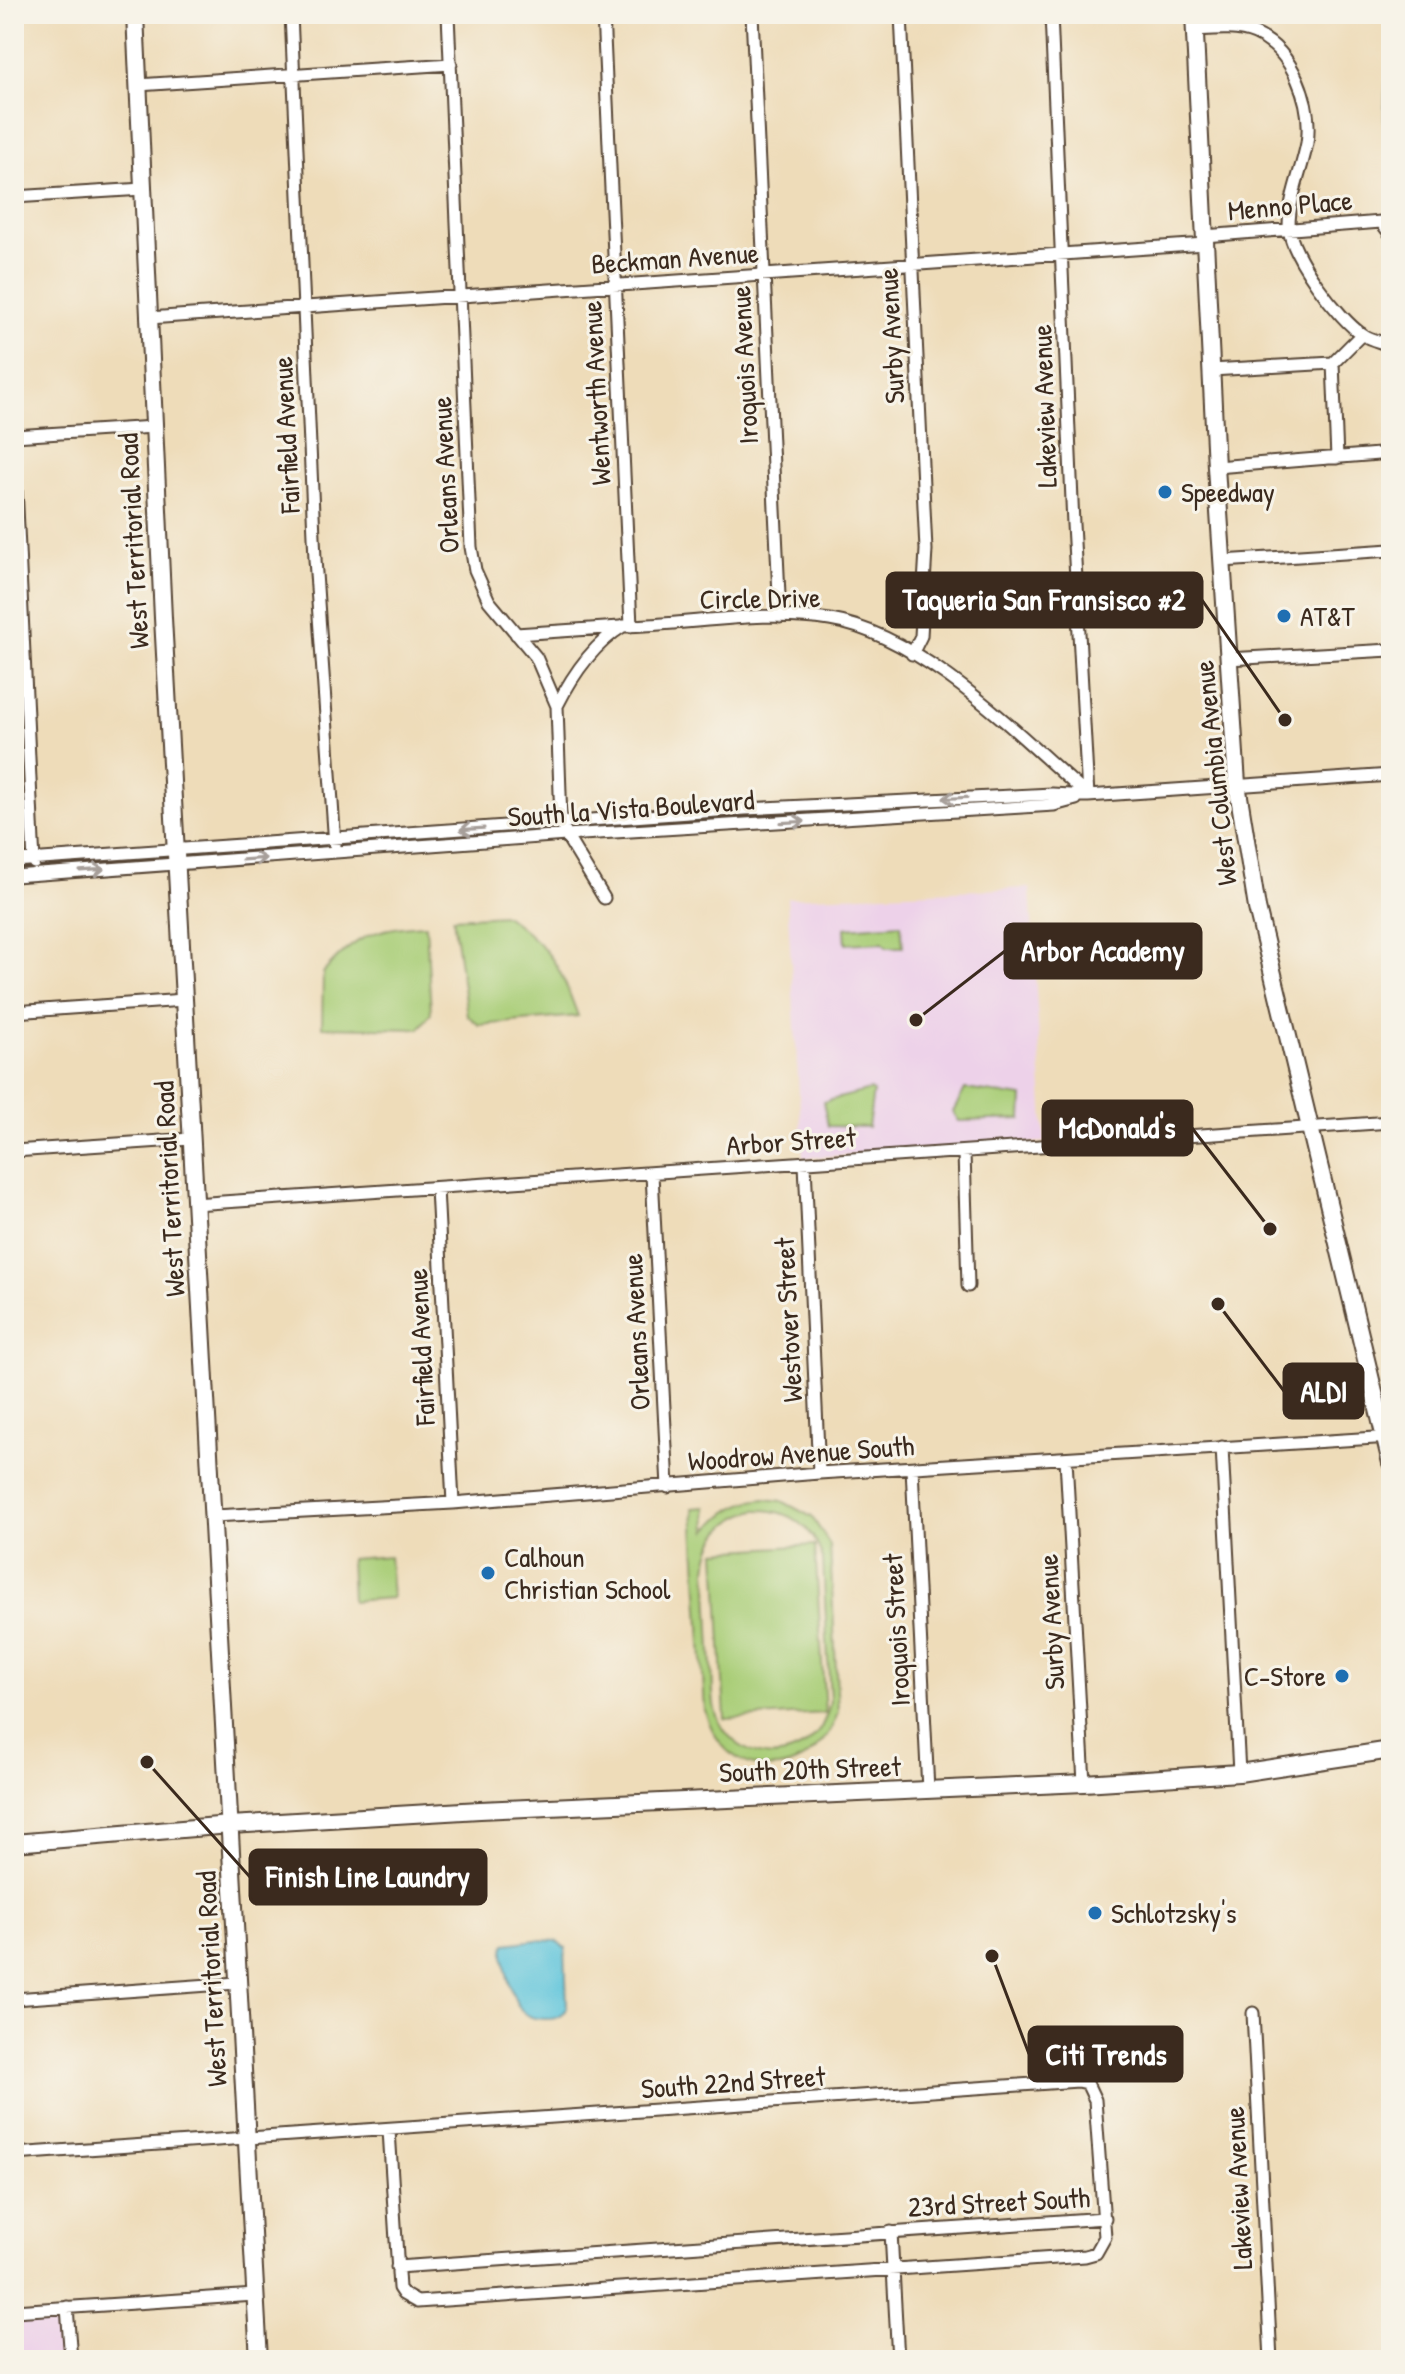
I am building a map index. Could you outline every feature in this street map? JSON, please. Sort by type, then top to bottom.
[{"type":"main road","name":"West Territorial Road","points":[[135,14],[194,1204],[214,1516],[259,2360]]},
{"type":"main road","name":"West Columbia Avenue","points":[[1194,22],[1216,467],[1237,784],[1257,908],[1388,1437],[1391,1463]]},
{"type":"main road","name":"South 20th Street","points":[[14,1843],[230,1825],[480,1810],[1084,1783],[1239,1773],[1391,1750]]},
{"type":"street","name":"Fairfield Avenue","points":[[291,14],[315,559],[337,854]]},
{"type":"street","name":"Orleans Avenue","points":[[448,14],[471,547],[475,570],[489,601],[536,657],[557,706],[561,822],[604,898]]},
{"type":"street","name":"Wentworth Avenue","points":[[603,14],[627,626]]},
{"type":"street","name":"Iroquois Avenue","points":[[752,14],[780,617]]},
{"type":"street","name":"Surby Avenue","points":[[901,14],[926,550],[921,636],[912,654]]},
{"type":"street","name":"Lakeview Avenue","points":[[1051,14],[1088,796]]},
{"type":"street","points":[[1194,22],[1217,29],[1255,34],[1290,64],[1301,87],[1308,116],[1307,142],[1296,181],[1289,229],[1314,282],[1331,306],[1362,334],[1391,346]]},
{"type":"street","points":[[138,85],[451,64]]},
{"type":"street","points":[[14,197],[143,189]]},
{"type":"street","name":"Menno Place","points":[[1205,240],[1381,222],[1391,235]]},
{"type":"street","name":"Beckman Avenue","points":[[149,318],[1061,255],[1205,240]]},
{"type":"street","points":[[1211,370],[1333,363],[1362,334]]},
{"type":"street","points":[[1333,363],[1337,458]]},
{"type":"street","points":[[14,436],[154,427]]},
{"type":"street","points":[[14,444],[35,874]]},
{"type":"street","points":[[1216,467],[1391,453]]},
{"type":"street","points":[[1222,561],[1391,550]]},
{"type":"street","name":"Circle Drive","points":[[516,634],[780,617],[830,620],[870,631],[912,654],[959,686],[1088,796]]},
{"type":"street","points":[[557,706],[569,682],[591,655],[613,632],[627,626]]},
{"type":"street","points":[[1228,659],[1391,650]]},
{"type":"street","name":"South la Vista Boulevard","points":[[176,858],[334,838],[760,808],[1052,794],[1088,796],[1391,775]]},
{"type":"street","name":"South la Vista Boulevard","points":[[176,858],[337,854],[566,835],[1054,805],[1088,796]]},
{"type":"street","points":[[14,861],[176,858]]},
{"type":"street","points":[[14,876],[176,858]]},
{"type":"street","points":[[14,1012],[184,1000]]},
{"type":"street","name":"Arbor Street","points":[[194,1204],[1391,1122]]},
{"type":"street","points":[[14,1151],[191,1139]]},
{"type":"street","points":[[964,1153],[968,1286]]},
{"type":"street","name":"Westover Street","points":[[805,1164],[819,1473]]},
{"type":"street","name":"Orleans Avenue","points":[[652,1174],[668,1487]]},
{"type":"street","name":"Fairfield Avenue","points":[[437,1188],[453,1503]]},
{"type":"street","name":"Woodrow Avenue South","points":[[214,1516],[453,1503],[819,1473],[1388,1437]]},
{"type":"street","points":[[1222,1447],[1239,1773]]},
{"type":"street","name":"Surby Avenue","points":[[1066,1459],[1084,1783]]},
{"type":"street","name":"Iroquois Street","points":[[912,1468],[928,1790]]},
{"type":"street","points":[[14,1999],[237,1983]]},
{"type":"street","name":"Lakeview Avenue","points":[[1253,2013],[1271,2360]]},
{"type":"street","name":"South 22nd Street","points":[[14,2154],[1078,2081],[1087,2083],[1095,2100],[1105,2218]]},
{"type":"street","points":[[389,2130],[397,2267]]},
{"type":"street","name":"23rd Street South","points":[[1105,2218],[1102,2247],[1096,2253],[1085,2256],[432,2302],[417,2302],[399,2288],[397,2267],[891,2232],[1105,2218]]},
{"type":"street","points":[[891,2232],[898,2360]]},
{"type":"street","points":[[14,2311],[255,2295]]},
{"type":"street","points":[[67,2307],[71,2360]]},
{"type":"shaded area","points":[[1030,888],[1045,1142],[803,1158],[787,898]]},
{"type":"shaded area","points":[[60,2317],[63,2360],[14,2360],[14,2321]]},
{"type":"green space","points":[[505,915],[552,958],[578,1016],[479,1025],[467,1015],[453,918]]},
{"type":"green space","points":[[901,924],[903,947],[887,947],[883,942],[846,944],[845,928]]},
{"type":"green space","points":[[426,925],[431,1013],[419,1029],[322,1027],[323,973],[335,960],[357,942],[381,931]]},
{"type":"green space","points":[[965,1089],[1023,1097],[1022,1119],[959,1121],[953,1112]]},
{"type":"green space","points":[[870,1090],[873,1092],[868,1127],[828,1126],[823,1102]]},
{"type":"green space","points":[[765,1499],[782,1501],[812,1517],[830,1545],[838,1712],[821,1743],[795,1762],[779,1767],[746,1763],[730,1753],[714,1734],[705,1711],[693,1508],[706,1507],[707,1531],[733,1509],[747,1502]],"holes":[[[756,1510],[790,1517],[807,1529],[823,1560],[830,1701],[823,1725],[814,1738],[792,1752],[779,1755],[755,1753],[744,1748],[726,1733],[715,1710],[707,1569],[716,1539],[728,1524]]]},
{"type":"green space","points":[[815,1545],[825,1713],[725,1719],[716,1551]]},
{"type":"green space","points":[[389,1556],[392,1598],[352,1601],[350,1559]]},
{"type":"water","points":[[1391,62],[1391,171],[1385,116]]},
{"type":"water","points":[[557,1941],[565,1948],[567,2008],[564,2014],[556,2018],[536,2018],[525,2013],[518,2006],[508,1978],[504,1957],[506,1944]]},
{"type":"place","name":"Speedway","points":[[1165,492]]},
{"type":"place","name":"AT&T","points":[[1284,616]]},
{"type":"place","name":"Taqueria San Fransisco #2","points":[[1285,720]]},
{"type":"place","name":"Arbor Academy","points":[[916,1020]]},
{"type":"place","name":"McDonald's","points":[[1270,1229]]},
{"type":"place","name":"ALDI","points":[[1218,1304]]},
{"type":"place","name":"Calhoun Christian School","points":[[488,1573]]},
{"type":"place","name":"C-Store","points":[[1342,1676]]},
{"type":"place","name":"Finish Line Laundry","points":[[147,1762]]},
{"type":"place","name":"Schlotzsky's","points":[[1095,1913]]},
{"type":"place","name":"Citi Trends","points":[[992,1956]]}]
